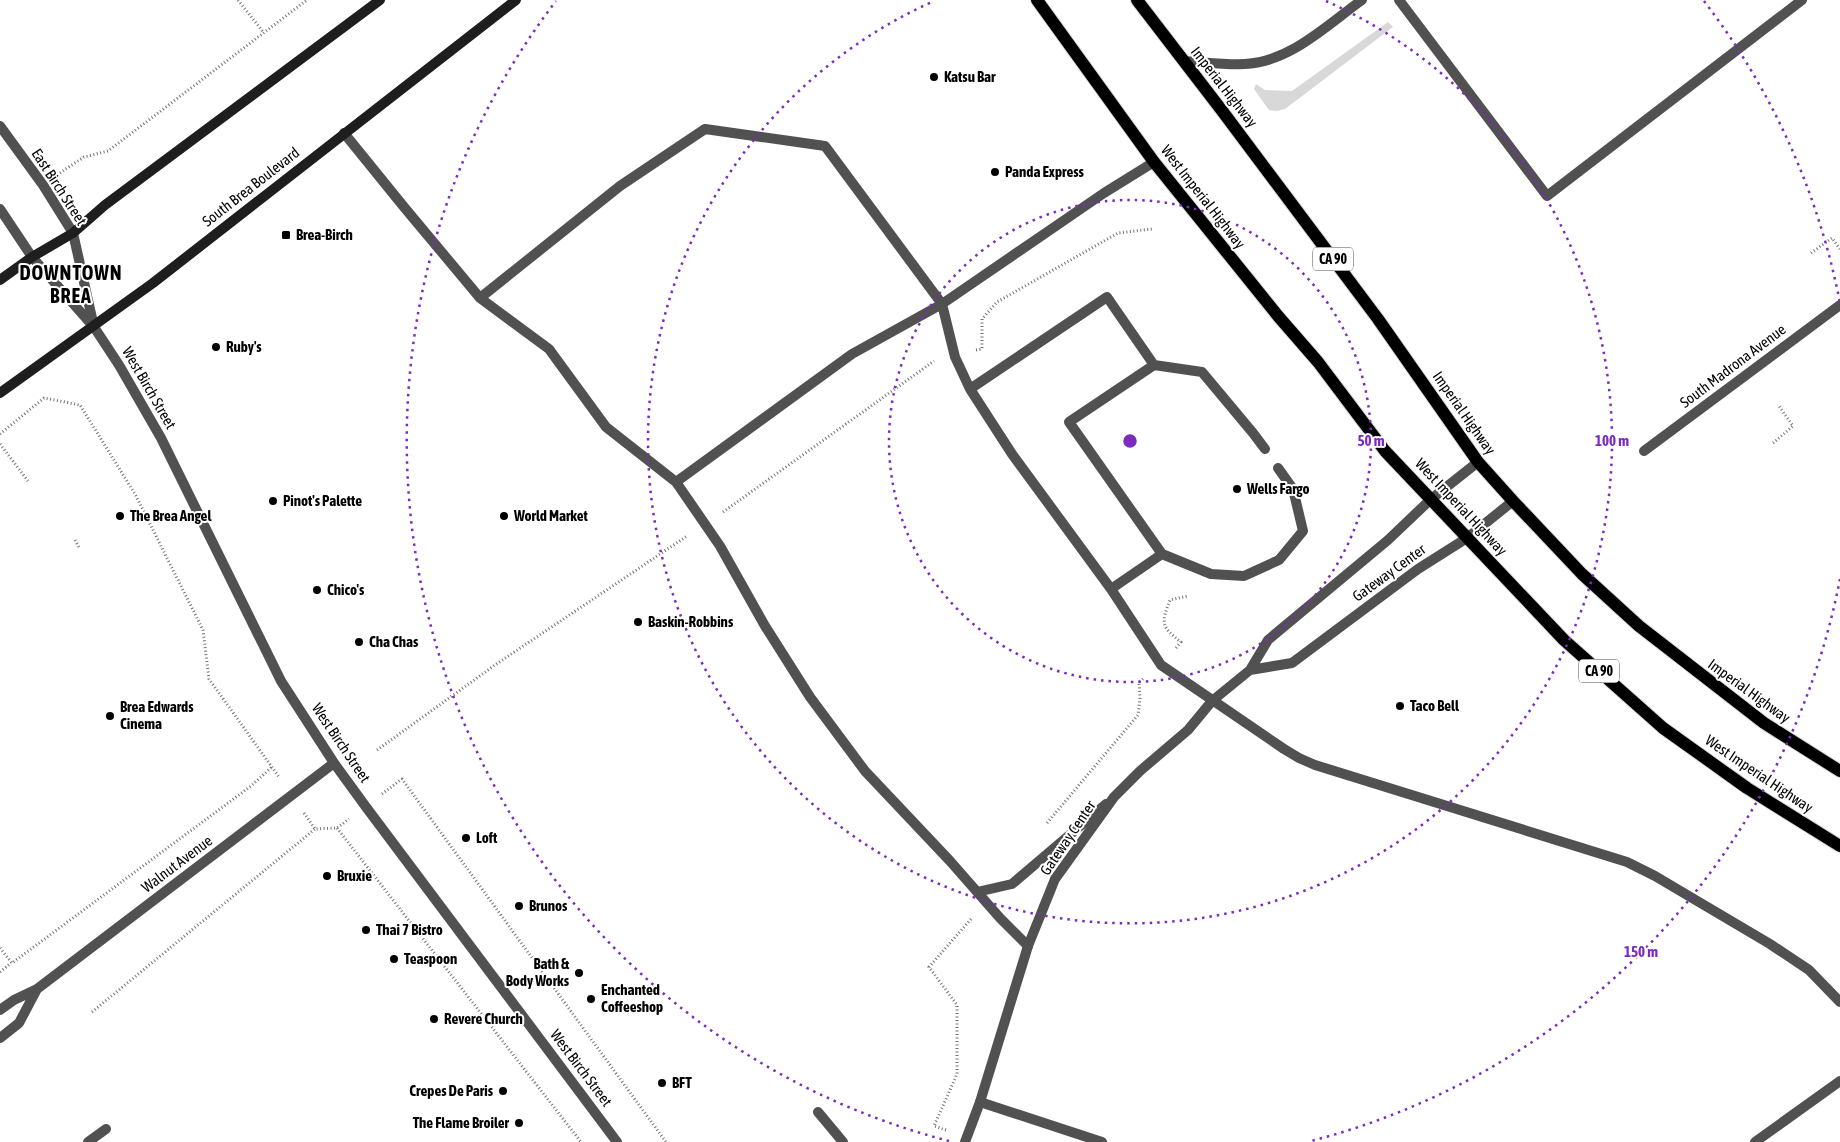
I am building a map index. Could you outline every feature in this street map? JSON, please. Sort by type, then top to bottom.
[{"type":"main road","points":[[0,280],[32,257],[73,233],[105,205],[380,0]]},
{"type":"main road","name":"South Brea Boulevard","points":[[0,393],[153,283],[516,0]]},
{"type":"main road","name":"West Imperial Highway","points":[[1037,0],[1154,162],[1278,316],[1318,362],[1385,451],[1430,500],[1564,640],[1663,728],[1747,788],[1840,846]]},
{"type":"main road","name":"Imperial Highway","points":[[1137,0],[1378,319],[1478,462],[1513,501],[1582,574],[1639,626],[1764,723],[1840,771]]},
{"type":"street","points":[[1183,61],[1245,64],[1272,59],[1298,47],[1362,0]]},
{"type":"street","points":[[1399,0],[1547,196],[1802,0]]},
{"type":"street","name":"East Birch Street","points":[[0,126],[43,185],[73,233],[94,327]]},
{"type":"street","points":[[480,298],[620,186],[705,129],[825,146],[942,304],[954,357],[970,389],[1012,454],[1111,589],[1161,664],[1284,749],[1315,765],[1627,862],[1656,876],[1770,944],[1809,970],[1840,1002]]},
{"type":"street","points":[[344,133],[480,298],[549,349],[606,426],[676,482],[706,524],[815,705],[865,771],[1028,946]]},
{"type":"street","points":[[676,482],[852,354],[942,304],[1104,193],[1154,162]]},
{"type":"street","points":[[0,208],[32,257],[94,327]]},
{"type":"street","points":[[970,389],[1107,297],[1154,365]]},
{"type":"street","name":"South Madrona Avenue","points":[[1644,451],[1840,305]]},
{"type":"street","name":"West Birch Street","points":[[94,327],[119,365],[161,438],[281,682],[334,763],[366,807],[617,1142]]},
{"type":"street","points":[[1264,449],[1202,372],[1154,365],[1069,422],[1162,554],[1211,574],[1244,576],[1279,560],[1303,531],[1293,489],[1278,468]]},
{"type":"street","name":"Gateway Center","points":[[980,1102],[1028,946],[1055,880],[1114,797],[1140,771],[1188,730],[1212,701],[1250,670],[1268,640],[1388,540],[1430,500],[1478,462]]},
{"type":"street","name":"Gateway Center","points":[[1250,670],[1292,664],[1418,569],[1467,538],[1513,501]]},
{"type":"street","points":[[1111,589],[1162,554]]},
{"type":"street","name":"Walnut Avenue","points":[[0,1010],[14,1000],[37,989],[334,763]]},
{"type":"street","points":[[977,892],[1012,884],[1114,797]]},
{"type":"street","name":"Walnut Avenue","points":[[0,1038],[18,1023],[37,989]]},
{"type":"street","points":[[1755,1142],[1840,1081]]},
{"type":"street","points":[[965,1142],[980,1102],[1102,1142]]},
{"type":"street","points":[[818,1112],[843,1142]]},
{"type":"street","points":[[88,1142],[106,1129]]},
{"type":"path","points":[[238,0],[264,33]]},
{"type":"path","points":[[43,185],[84,157],[108,150],[307,0]]},
{"type":"path","points":[[377,750],[502,660],[706,524],[932,362],[982,348],[982,319],[997,302],[1118,233],[1152,229]]},
{"type":"path","points":[[1811,253],[1832,238],[1840,250]]},
{"type":"path","points":[[0,434],[44,398],[80,405],[134,494],[203,630],[209,679],[315,829]]},
{"type":"path","points":[[1773,443],[1793,426],[1779,406]]},
{"type":"path","points":[[0,444],[28,481]]},
{"type":"path","points":[[75,540],[80,549]]},
{"type":"path","points":[[0,972],[251,786],[272,767]]},
{"type":"path","points":[[92,1012],[315,829],[337,828],[402,778],[666,1142]]},
{"type":"path","points":[[250,781],[251,786]]},
{"type":"path","points":[[337,828],[581,1142]]},
{"type":"path","points":[[0,948],[12,963]]},
{"type":"shaded area","points":[[1388,22],[1393,27],[1285,109],[1269,110],[1254,89],[1256,84],[1265,90],[1292,91]]},
{"type":"place","name":"Katsu Bar","points":[[934,77]]},
{"type":"place","name":"Panda Express","points":[[995,172]]},
{"type":"place","name":"Brea-Birch","points":[[286,235]]},
{"type":"place","name":"Ruby's","points":[[216,347]]},
{"type":"place","name":"Wells Fargo","points":[[1237,489]]},
{"type":"place","name":"Pinot's Palette","points":[[273,501]]},
{"type":"place","name":"The Brea Angel","points":[[120,516]]},
{"type":"place","name":"World Market","points":[[504,516]]},
{"type":"place","name":"Chico's","points":[[317,590]]},
{"type":"place","name":"Baskin-Robbins","points":[[638,622]]},
{"type":"place","name":"Cha Chas","points":[[359,642]]},
{"type":"place","name":"Taco Bell","points":[[1400,706]]},
{"type":"place","name":"Brea Edwards Cinema","points":[[110,716]]},
{"type":"place","name":"Loft","points":[[466,838]]},
{"type":"place","name":"Bruxie","points":[[327,876]]},
{"type":"place","name":"Brunos","points":[[519,906]]},
{"type":"place","name":"Thai 7 Bistro","points":[[366,930]]},
{"type":"place","name":"Teaspoon","points":[[394,959]]},
{"type":"place","name":"Bath & Body Works","points":[[579,973]]},
{"type":"place","name":"Enchanted Coffeeshop","points":[[591,999]]},
{"type":"place","name":"Revere Church","points":[[434,1019]]},
{"type":"place","name":"BFT","points":[[662,1083]]},
{"type":"place","name":"Crepes De Paris","points":[[503,1091]]},
{"type":"place","name":"The Flame Broiler","points":[[519,1123]]},
{"type":"district","name":"DOWNTOWN BREA","points":[[71,284]]}]
